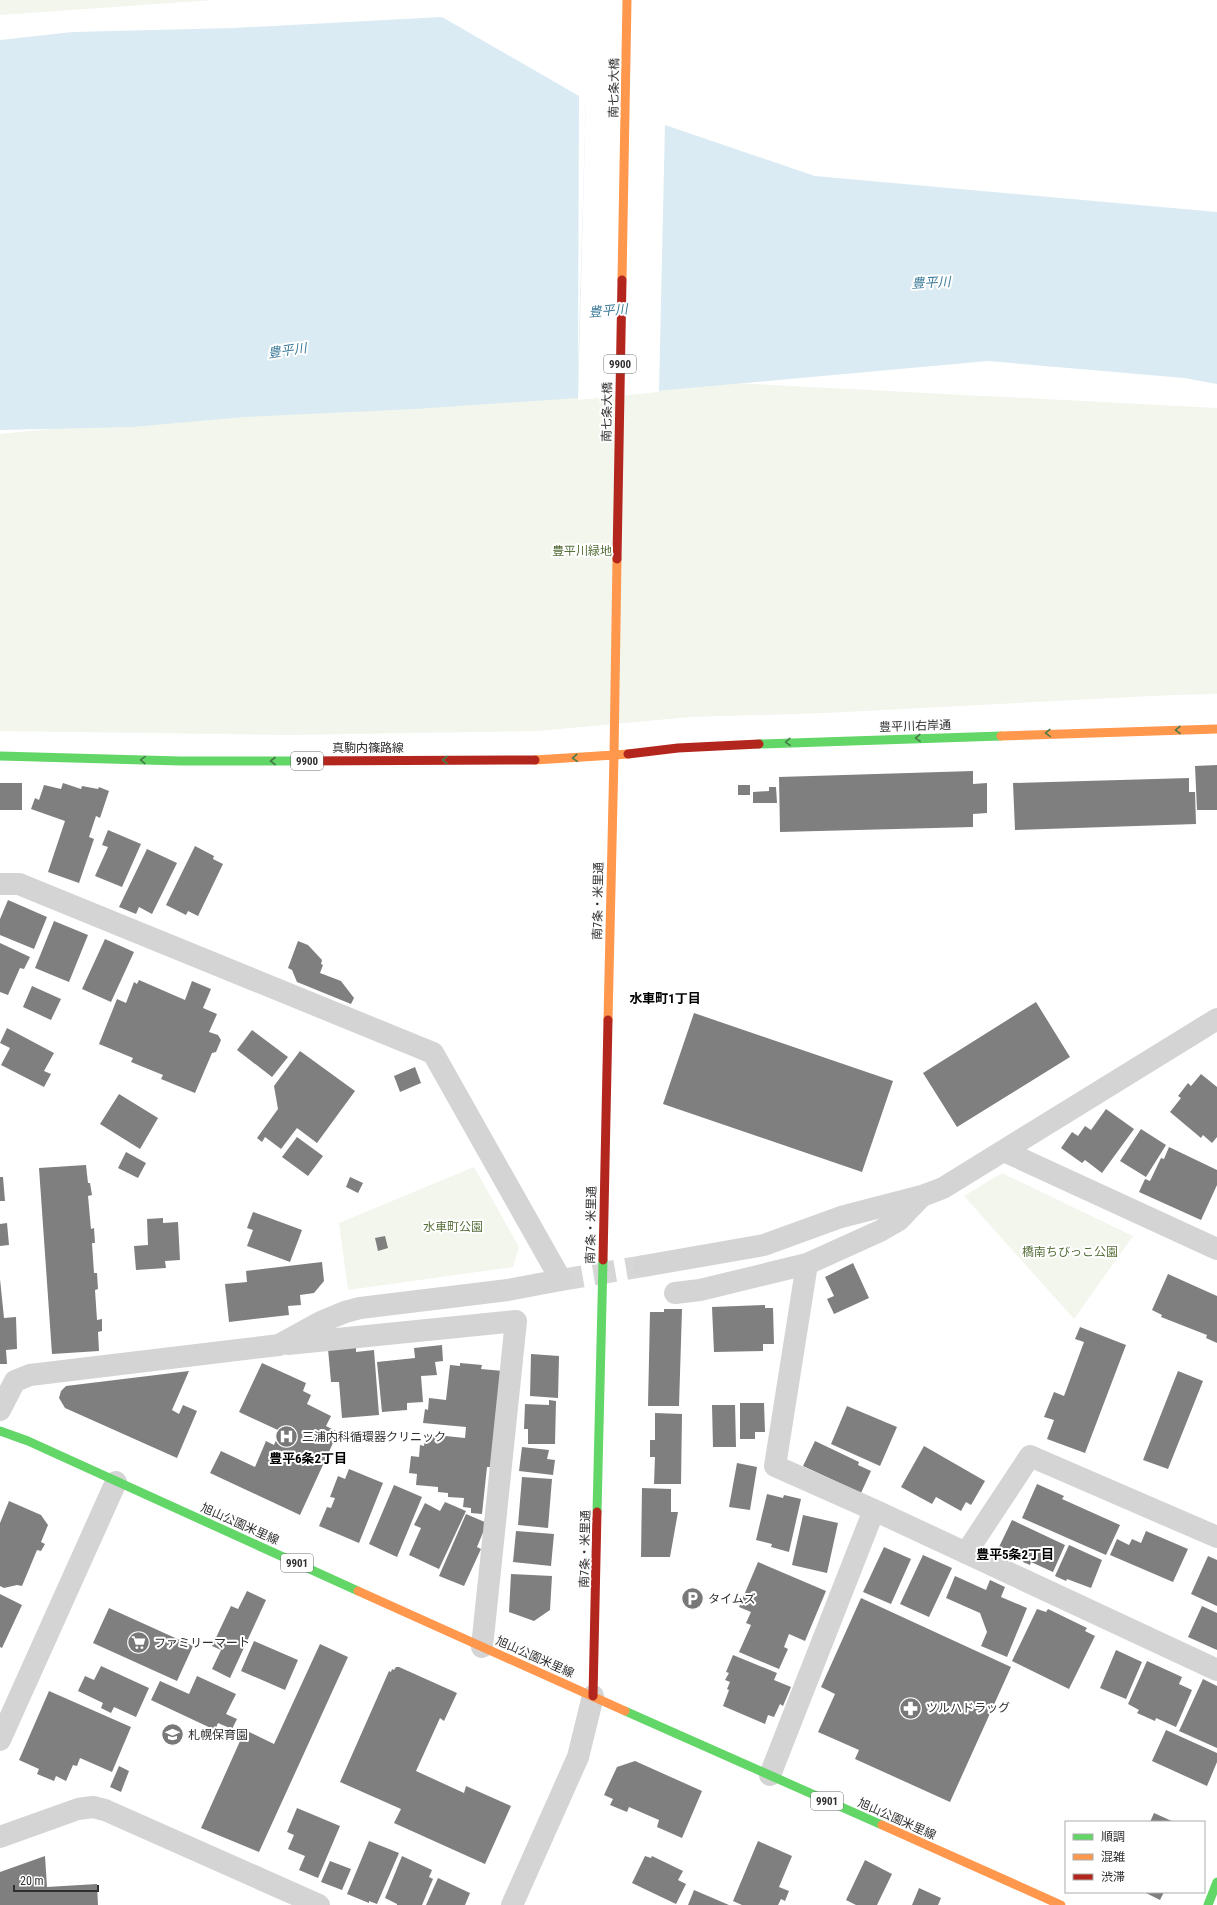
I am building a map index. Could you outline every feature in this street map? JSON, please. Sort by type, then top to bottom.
[{"type":"main road","name":"南七条大橋","points":[[614,754],[613,729],[628,0]]},
{"type":"main road","name":"豊平川右岸通","points":[[614,754],[678,748],[823,741],[1217,729]]},
{"type":"main road","name":"真駒内篠路線","points":[[0,756],[196,761],[548,760],[614,754]]},
{"type":"main road","name":"南7条・米里通","points":[[593,1696],[614,754]]},
{"type":"main road","name":"旭山公園米里線","points":[[0,1431],[28,1441],[482,1647],[1061,1905]]},
{"type":"main road","points":[[1208,1905],[1217,1882]]},
{"type":"street","points":[[0,884],[19,884],[433,1053],[561,1280],[508,1290],[360,1308],[344,1312],[321,1322],[280,1345]]},
{"type":"street","points":[[644,1266],[764,1245],[841,1217],[922,1196],[943,1188],[1217,1019]]},
{"type":"street","points":[[1004,1151],[1217,1249]]},
{"type":"street","points":[[675,1293],[700,1290],[807,1264],[880,1231],[899,1220],[922,1196]]},
{"type":"street","points":[[807,1264],[775,1466],[874,1510],[1217,1670]]},
{"type":"street","points":[[0,1410],[16,1381],[30,1375],[280,1345],[516,1321],[482,1647]]},
{"type":"street","points":[[966,1553],[1030,1456],[1217,1537]]},
{"type":"street","points":[[0,1740],[116,1482]]},
{"type":"street","points":[[770,1775],[874,1510]]},
{"type":"street","points":[[512,1905],[578,1757],[593,1696]]},
{"type":"street","points":[[0,1837],[78,1809],[93,1807],[105,1810],[319,1905]]},
{"type":"green space","points":[[0,0],[214,0],[0,15]]},
{"type":"green space","name":"豊平川緑地","points":[[578,375],[1217,408],[1217,694],[826,713],[690,717],[538,731],[288,735],[0,731],[0,434]]},
{"type":"green space","name":"水車町公園","points":[[474,1167],[519,1247],[513,1267],[348,1290],[339,1223]]},
{"type":"green space","name":"橋南ちびっこ公園","points":[[1002,1173],[1133,1236],[1074,1319],[964,1196]]},
{"type":"water","name":"豊平川","points":[[442,17],[579,96],[578,372],[586,98],[815,176],[1217,212],[1217,384],[1184,378],[988,361],[578,398],[415,409],[244,417],[132,427],[0,430],[0,40],[73,32],[234,28]]},
{"type":"pier","points":[[586,96],[665,123],[659,392],[578,400]]},
{"type":"building","points":[[1217,765],[1217,810],[1197,810],[1195,766]]},
{"type":"building","points":[[973,771],[973,784],[987,783],[987,813],[973,814],[973,827],[780,832],[779,777]]},
{"type":"building","points":[[1189,778],[1189,792],[1195,792],[1196,824],[1015,830],[1013,783]]},
{"type":"building","points":[[0,783],[22,783],[22,810],[0,810]]},
{"type":"building","points":[[63,783],[81,789],[82,786],[98,789],[99,787],[109,791],[100,818],[96,816],[89,837],[94,839],[79,883],[48,872],[65,821],[31,809],[35,798],[39,800],[44,785],[61,789]]},
{"type":"building","points":[[738,785],[750,785],[750,795],[738,795]]},
{"type":"building","points":[[769,787],[776,787],[777,803],[753,803],[753,792],[769,791]]},
{"type":"building","points":[[108,830],[141,844],[122,887],[95,876],[108,847],[102,845]]},
{"type":"building","points":[[195,846],[214,856],[213,859],[223,864],[198,916],[188,911],[186,915],[166,905]]},
{"type":"building","points":[[147,849],[177,863],[152,914],[139,907],[136,914],[119,907]]},
{"type":"building","points":[[8,900],[47,917],[34,949],[0,935],[0,919]]},
{"type":"building","points":[[54,921],[88,935],[69,982],[35,968]]},
{"type":"building","points":[[105,939],[134,952],[111,1002],[82,989]]},
{"type":"building","points":[[298,941],[308,945],[322,960],[321,964],[323,965],[320,973],[341,981],[354,998],[351,1004],[297,982],[292,970],[288,968]]},
{"type":"building","points":[[0,943],[30,957],[24,969],[20,968],[8,995],[0,992]]},
{"type":"building","points":[[139,980],[185,1000],[192,981],[211,989],[203,1008],[217,1014],[209,1032],[218,1035],[221,1040],[216,1052],[212,1053],[195,1093],[161,1079],[163,1075],[131,1062],[133,1058],[99,1044],[117,999],[126,1003],[134,982],[137,984]]},
{"type":"building","points":[[32,986],[61,999],[51,1020],[23,1007]]},
{"type":"building","points":[[1036,1002],[1070,1057],[957,1127],[923,1073]]},
{"type":"building","points":[[694,1013],[893,1081],[862,1172],[663,1104]]},
{"type":"building","points":[[7,1028],[54,1053],[44,1071],[51,1074],[44,1087],[1,1065],[10,1048],[0,1043]]},
{"type":"building","points":[[252,1030],[288,1057],[272,1077],[237,1050]]},
{"type":"building","points":[[300,1051],[355,1091],[317,1143],[297,1128],[281,1149],[265,1137],[262,1142],[257,1138],[278,1109],[274,1086]]},
{"type":"building","points":[[415,1067],[421,1083],[400,1092],[394,1076]]},
{"type":"building","points":[[1201,1074],[1217,1087],[1217,1137],[1212,1143],[1203,1135],[1201,1138],[1170,1112],[1181,1098],[1178,1096],[1188,1083],[1191,1086]]},
{"type":"building","points":[[119,1094],[158,1118],[140,1149],[100,1124]]},
{"type":"building","points":[[1106,1109],[1134,1129],[1102,1173],[1085,1160],[1082,1163],[1061,1148],[1072,1132],[1078,1136],[1085,1126],[1091,1130]]},
{"type":"building","points":[[1141,1129],[1166,1145],[1146,1177],[1120,1161]]},
{"type":"building","points":[[297,1137],[323,1156],[308,1176],[282,1157]]},
{"type":"building","points":[[1169,1147],[1217,1170],[1217,1185],[1201,1220],[1139,1192],[1145,1179],[1150,1181],[1161,1158],[1164,1159]]},
{"type":"building","points":[[126,1152],[146,1163],[138,1178],[118,1168]]},
{"type":"building","points":[[86,1165],[88,1183],[90,1183],[92,1195],[88,1196],[91,1229],[94,1228],[95,1243],[92,1243],[94,1273],[97,1273],[98,1289],[95,1290],[97,1320],[102,1319],[102,1331],[98,1332],[99,1351],[52,1354],[39,1168]]},
{"type":"building","points":[[0,1177],[3,1177],[5,1201],[0,1201]]},
{"type":"building","points":[[350,1177],[363,1183],[358,1193],[346,1187]]},
{"type":"building","points":[[253,1212],[302,1230],[290,1262],[247,1246],[253,1230],[247,1228]]},
{"type":"building","points":[[163,1218],[163,1223],[178,1222],[180,1260],[165,1261],[166,1268],[136,1270],[134,1246],[148,1245],[147,1219]]},
{"type":"building","points":[[7,1223],[9,1245],[0,1246],[0,1224]]},
{"type":"building","points":[[385,1236],[388,1248],[378,1251],[375,1238]]},
{"type":"building","points":[[322,1262],[324,1281],[314,1293],[300,1295],[301,1305],[288,1306],[289,1315],[229,1322],[225,1284],[247,1282],[246,1271]]},
{"type":"building","points":[[853,1263],[869,1298],[834,1314],[827,1299],[834,1296],[825,1277]]},
{"type":"building","points":[[1168,1274],[1217,1296],[1217,1343],[1206,1338],[1207,1335],[1161,1317],[1162,1315],[1152,1310]]},
{"type":"building","points":[[0,1279],[4,1318],[16,1317],[17,1349],[6,1350],[7,1364],[0,1364]]},
{"type":"building","points":[[765,1305],[765,1308],[773,1308],[774,1344],[763,1344],[763,1351],[714,1352],[712,1307]]},
{"type":"building","points":[[664,1309],[682,1309],[679,1406],[648,1406],[650,1312],[664,1312]]},
{"type":"building","points":[[1080,1327],[1126,1345],[1085,1453],[1047,1439],[1054,1420],[1044,1417],[1054,1392],[1064,1396],[1084,1342],[1075,1339]]},
{"type":"building","points":[[442,1345],[443,1361],[435,1362],[437,1375],[421,1376],[423,1402],[407,1403],[407,1410],[382,1412],[377,1362],[415,1358],[414,1348]]},
{"type":"building","points":[[356,1347],[356,1352],[374,1350],[379,1415],[342,1418],[339,1382],[331,1382],[328,1349]]},
{"type":"building","points":[[531,1354],[559,1356],[558,1398],[530,1396]]},
{"type":"building","points":[[262,1363],[306,1383],[303,1391],[311,1395],[307,1404],[331,1416],[326,1426],[338,1432],[300,1515],[210,1473],[221,1451],[255,1467],[266,1441],[274,1445],[280,1431],[239,1412]]},
{"type":"building","points":[[460,1363],[482,1365],[481,1369],[503,1371],[493,1467],[487,1467],[482,1514],[471,1513],[471,1508],[463,1507],[464,1498],[448,1497],[448,1493],[438,1492],[438,1487],[416,1485],[417,1474],[409,1473],[411,1456],[419,1457],[420,1445],[424,1446],[426,1434],[465,1438],[466,1427],[423,1423],[425,1409],[428,1410],[429,1398],[446,1400],[450,1365],[460,1366]]},
{"type":"building","points":[[189,1371],[172,1410],[179,1414],[183,1405],[197,1411],[177,1458],[65,1408],[59,1398],[61,1391],[66,1386]]},
{"type":"building","points":[[1178,1371],[1203,1381],[1168,1469],[1143,1460]]},
{"type":"building","points":[[549,1400],[556,1401],[555,1444],[528,1444],[528,1429],[524,1429],[525,1404],[549,1405]]},
{"type":"building","points":[[740,1403],[764,1403],[765,1432],[755,1432],[755,1439],[740,1439]]},
{"type":"building","points":[[712,1405],[735,1405],[736,1447],[713,1447]]},
{"type":"building","points":[[847,1406],[897,1427],[880,1466],[831,1444]]},
{"type":"building","points":[[655,1413],[682,1414],[681,1484],[654,1484],[655,1457],[650,1457],[650,1440],[655,1440]]},
{"type":"building","points":[[815,1441],[859,1462],[858,1465],[871,1471],[861,1493],[803,1466]]},
{"type":"building","points":[[924,1446],[985,1481],[971,1505],[966,1502],[961,1511],[936,1497],[932,1504],[901,1487]]},
{"type":"building","points":[[522,1447],[549,1450],[547,1459],[555,1460],[553,1475],[519,1471]]},
{"type":"building","points":[[737,1463],[757,1467],[750,1510],[729,1507]]},
{"type":"building","points":[[349,1469],[383,1483],[359,1543],[319,1526],[327,1507],[331,1508],[335,1498],[330,1497],[338,1476],[345,1479]]},
{"type":"building","points":[[522,1477],[552,1479],[548,1528],[518,1525]]},
{"type":"building","points":[[1037,1484],[1064,1496],[1062,1499],[1120,1525],[1106,1555],[1022,1518]]},
{"type":"building","points":[[394,1485],[422,1497],[397,1557],[369,1544]]},
{"type":"building","points":[[642,1488],[671,1489],[671,1512],[678,1512],[670,1557],[641,1557]]},
{"type":"building","points":[[767,1494],[783,1498],[784,1495],[801,1499],[789,1552],[771,1547],[772,1544],[756,1540]]},
{"type":"building","points":[[9,1501],[41,1515],[48,1525],[41,1542],[45,1544],[41,1551],[37,1550],[22,1586],[17,1585],[4,1588],[0,1586],[0,1523]]},
{"type":"building","points":[[445,1502],[466,1511],[439,1569],[409,1555],[421,1528],[414,1525],[425,1503],[440,1511]]},
{"type":"building","points":[[466,1514],[487,1523],[477,1547],[481,1549],[464,1586],[439,1576]]},
{"type":"building","points":[[803,1515],[838,1523],[827,1573],[792,1565]]},
{"type":"building","points":[[1012,1520],[1065,1545],[1053,1572],[1031,1562],[1030,1565],[1023,1562],[1024,1559],[999,1547]]},
{"type":"building","points":[[516,1531],[554,1534],[551,1566],[513,1562]]},
{"type":"building","points":[[1146,1531],[1188,1549],[1173,1582],[1110,1555],[1117,1539],[1129,1545],[1132,1539],[1141,1543]]},
{"type":"building","points":[[1069,1545],[1102,1560],[1091,1588],[1067,1579],[1066,1581],[1055,1576]]},
{"type":"building","points":[[884,1547],[911,1559],[891,1604],[863,1592]]},
{"type":"building","points":[[923,1555],[952,1568],[929,1617],[900,1604]]},
{"type":"building","points":[[1208,1556],[1217,1560],[1217,1606],[1191,1594]]},
{"type":"building","points":[[758,1562],[826,1591],[805,1641],[789,1634],[784,1647],[788,1649],[779,1669],[739,1652],[751,1625],[746,1623],[751,1612],[739,1607]]},
{"type":"building","points":[[511,1574],[552,1576],[550,1610],[534,1621],[509,1612]]},
{"type":"building","points":[[955,1576],[986,1590],[990,1580],[1005,1587],[1001,1597],[1027,1608],[1007,1657],[981,1646],[987,1632],[980,1613],[946,1598]]},
{"type":"building","points":[[247,1591],[266,1600],[230,1678],[212,1669],[221,1650],[212,1646],[231,1606],[238,1609]]},
{"type":"building","points":[[0,1594],[22,1605],[2,1648],[0,1647]]},
{"type":"building","points":[[861,1598],[1011,1667],[950,1802],[855,1759],[859,1750],[818,1732],[835,1694],[821,1687]]},
{"type":"building","points":[[1202,1606],[1217,1613],[1217,1650],[1188,1637]]},
{"type":"building","points":[[109,1608],[193,1646],[177,1681],[93,1643]]},
{"type":"building","points":[[1037,1609],[1046,1612],[1048,1609],[1087,1628],[1085,1631],[1095,1636],[1069,1689],[1012,1661]]},
{"type":"building","points":[[254,1641],[298,1660],[285,1690],[241,1671]]},
{"type":"building","points":[[320,1644],[348,1657],[259,1852],[201,1828],[245,1730],[274,1744]]},
{"type":"building","points":[[1116,1650],[1142,1662],[1126,1699],[1100,1688]]},
{"type":"building","points":[[733,1655],[777,1673],[774,1680],[791,1687],[783,1706],[780,1704],[774,1717],[768,1715],[765,1724],[723,1706],[729,1690],[727,1689],[730,1682],[725,1680],[729,1673],[726,1672]]},
{"type":"building","points":[[1147,1661],[1182,1677],[1179,1684],[1192,1690],[1176,1727],[1156,1718],[1155,1721],[1137,1713],[1139,1710],[1128,1704]]},
{"type":"building","points":[[101,1666],[149,1688],[136,1717],[114,1707],[111,1713],[101,1708],[103,1703],[78,1691],[85,1676],[94,1680]]},
{"type":"building","points":[[396,1667],[457,1693],[444,1721],[440,1718],[416,1771],[464,1793],[466,1786],[511,1806],[485,1864],[394,1823],[401,1809],[340,1782],[389,1671],[391,1672],[392,1669],[394,1670]]},
{"type":"building","points":[[197,1676],[236,1694],[226,1714],[237,1719],[232,1729],[218,1723],[215,1730],[151,1700],[160,1681],[189,1694]]},
{"type":"building","points":[[1203,1679],[1217,1686],[1217,1748],[1179,1731]]},
{"type":"building","points":[[49,1691],[131,1727],[112,1772],[80,1758],[77,1766],[73,1765],[66,1781],[56,1776],[54,1781],[37,1774],[39,1769],[19,1760]]},
{"type":"building","points":[[1166,1730],[1217,1753],[1217,1762],[1207,1786],[1152,1761]]},
{"type":"building","points":[[635,1761],[702,1791],[682,1838],[657,1827],[659,1820],[629,1807],[627,1812],[610,1805],[613,1799],[604,1795],[617,1767]]},
{"type":"building","points":[[119,1766],[129,1771],[121,1792],[110,1787]]},
{"type":"building","points":[[297,1808],[340,1826],[318,1878],[299,1870],[305,1856],[288,1849],[294,1835],[287,1832]]},
{"type":"building","points":[[1154,1813],[1172,1821],[1150,1821]]},
{"type":"building","points":[[369,1841],[399,1853],[377,1904],[369,1901],[369,1903],[347,1894]]},
{"type":"building","points":[[758,1841],[792,1856],[779,1887],[789,1891],[785,1901],[781,1899],[778,1905],[742,1905],[733,1901]]},
{"type":"building","points":[[45,1856],[47,1887],[97,1884],[98,1905],[0,1905],[0,1872]]},
{"type":"building","points":[[402,1856],[432,1870],[429,1877],[433,1879],[422,1905],[397,1905],[385,1898]]},
{"type":"building","points":[[645,1856],[651,1858],[652,1856],[683,1871],[678,1880],[686,1884],[676,1904],[632,1883]]},
{"type":"building","points":[[865,1860],[892,1874],[877,1905],[856,1905],[846,1900]]},
{"type":"building","points":[[330,1861],[351,1869],[342,1890],[321,1882]]},
{"type":"building","points":[[438,1878],[470,1893],[465,1905],[426,1905]]},
{"type":"building","points":[[919,1888],[941,1898],[938,1905],[912,1905]]},
{"type":"building","points":[[694,1890],[729,1905],[688,1905]]},
{"type":"building","points":[[1146,1893],[1164,1893],[1160,1900]]},
{"type":"tunnel","points":[[561,1280],[644,1266]]},
{"type":"traffic: fast","points":[[759,744],[1001,736]]},
{"type":"traffic: fast","points":[[0,756],[180,761],[298,761]]},
{"type":"traffic: fast","points":[[597,1512],[603,1260]]},
{"type":"traffic: fast","points":[[0,1431],[28,1441],[358,1591]]},
{"type":"traffic: fast","points":[[625,1711],[882,1825]]},
{"type":"traffic: fast","points":[[1208,1905],[1217,1882]]},
{"type":"traffic: slow","points":[[622,280],[627,0]]},
{"type":"traffic: slow","points":[[535,760],[614,755],[617,559]]},
{"type":"traffic: slow","points":[[1001,736],[1217,729]]},
{"type":"traffic: slow","points":[[608,1020],[614,755],[628,754]]},
{"type":"traffic: slow","points":[[358,1591],[625,1711]]},
{"type":"traffic: slow","points":[[882,1825],[1061,1905]]},
{"type":"traffic: jam","points":[[617,559],[622,280]]},
{"type":"traffic: jam","points":[[628,754],[678,748],[759,744]]},
{"type":"traffic: jam","points":[[298,761],[535,760]]},
{"type":"traffic: jam","points":[[603,1260],[608,1020]]},
{"type":"traffic: jam","points":[[593,1696],[597,1512]]},
{"type":"place","name":"三浦内科循環器クリニック","points":[[287,1437]]},
{"type":"place","name":"タイムズ","points":[[693,1599]]},
{"type":"place","name":"ファミリーマート","points":[[139,1643]]},
{"type":"place","name":"ツルハドラッグ","points":[[911,1708]]},
{"type":"place","name":"札幌保育園","points":[[173,1735]]},
{"type":"district","name":"水車町1丁目","points":[[665,998]]},
{"type":"district","name":"豊平6条2丁目","points":[[308,1458]]},
{"type":"district","name":"豊平5条2丁目","points":[[1015,1554]]}]
